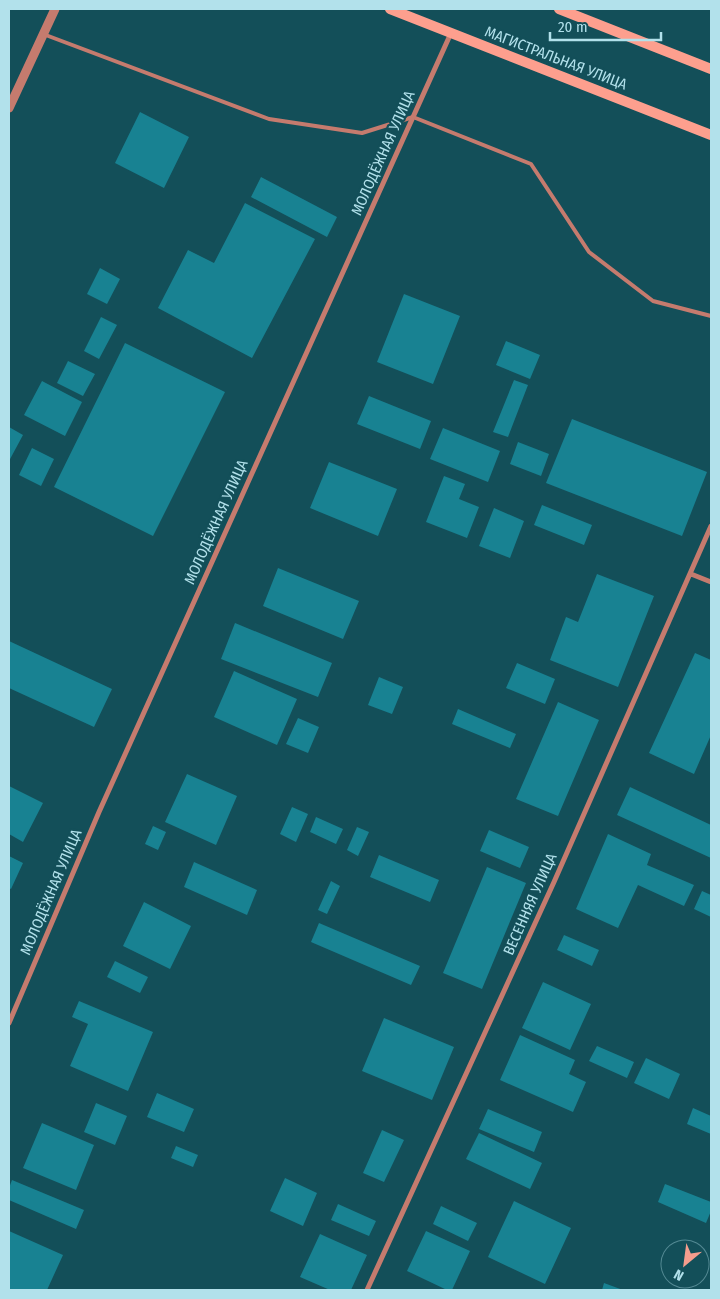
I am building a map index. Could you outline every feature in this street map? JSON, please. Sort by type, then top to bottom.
[{"type":"main road","name":"МАГИСТРАЛЬНАЯ УЛИЦА","points":[[390,9],[711,134]]},
{"type":"main road","points":[[559,9],[711,69]]},
{"type":"street","points":[[9,108],[55,9]]},
{"type":"street","name":"МОЛОДЁЖНАЯ УЛИЦА","points":[[9,1023],[99,812],[451,33]]},
{"type":"street","name":"ВЕСЕННЯЯ УЛИЦА","points":[[367,1290],[554,882],[711,526]]},
{"type":"street","points":[[690,574],[711,582]]},
{"type":"lane","points":[[43,34],[269,119],[362,133],[414,117],[531,164],[589,252],[653,301],[711,316]]},
{"type":"building","points":[[140,112],[189,137],[164,188],[115,163]]},
{"type":"building","points":[[261,177],[337,217],[327,237],[251,197]]},
{"type":"building","points":[[245,203],[315,239],[252,358],[158,308],[188,250],[214,263]]},
{"type":"building","points":[[100,268],[120,279],[107,304],[87,294]]},
{"type":"building","points":[[404,294],[460,316],[433,384],[377,362]]},
{"type":"building","points":[[101,317],[117,325],[99,359],[84,351]]},
{"type":"building","points":[[506,341],[540,355],[530,379],[496,365]]},
{"type":"building","points":[[125,343],[225,392],[153,536],[54,487]]},
{"type":"building","points":[[68,361],[95,374],[83,396],[57,383]]},
{"type":"building","points":[[514,380],[528,385],[508,437],[493,432]]},
{"type":"building","points":[[42,381],[82,402],[65,436],[24,415]]},
{"type":"building","points":[[369,396],[431,421],[420,449],[357,424]]},
{"type":"building","points":[[572,419],[707,472],[682,536],[546,483]]},
{"type":"building","points":[[9,427],[23,435],[9,461]]},
{"type":"building","points":[[443,428],[500,451],[488,482],[430,459]]},
{"type":"building","points":[[518,442],[549,454],[541,476],[510,464]]},
{"type":"building","points":[[32,448],[54,459],[41,486],[19,475]]},
{"type":"building","points":[[329,462],[397,489],[378,536],[310,508]]},
{"type":"building","points":[[444,476],[465,484],[459,499],[479,507],[467,538],[426,522]]},
{"type":"building","points":[[542,505],[592,525],[584,545],[534,525]]},
{"type":"building","points":[[494,508],[524,521],[510,558],[479,546]]},
{"type":"building","points":[[278,568],[359,601],[343,639],[263,606]]},
{"type":"building","points":[[597,574],[654,596],[618,687],[550,660],[566,617],[578,622]]},
{"type":"building","points":[[235,623],[332,663],[318,697],[221,659]]},
{"type":"building","points":[[9,641],[112,689],[94,727],[9,688]]},
{"type":"building","points":[[695,653],[711,660],[711,735],[694,774],[649,753]]},
{"type":"building","points":[[517,663],[555,679],[545,704],[506,688]]},
{"type":"building","points":[[234,671],[297,699],[277,745],[214,717]]},
{"type":"building","points":[[379,677],[403,687],[392,714],[368,705]]},
{"type":"building","points":[[558,702],[599,720],[558,816],[516,799]]},
{"type":"building","points":[[458,709],[516,734],[510,748],[452,724]]},
{"type":"building","points":[[298,718],[319,727],[308,753],[286,744]]},
{"type":"building","points":[[187,774],[237,796],[216,845],[165,822]]},
{"type":"building","points":[[9,786],[43,803],[23,842],[9,834]]},
{"type":"building","points":[[630,787],[711,825],[711,858],[617,815]]},
{"type":"building","points":[[292,807],[308,814],[296,842],[280,834]]},
{"type":"building","points":[[316,817],[343,829],[336,844],[310,832]]},
{"type":"building","points":[[153,826],[166,832],[158,850],[145,844]]},
{"type":"building","points":[[357,827],[369,832],[358,856],[347,850]]},
{"type":"building","points":[[489,830],[529,847],[520,868],[480,851]]},
{"type":"building","points":[[608,834],[651,854],[647,865],[694,885],[684,906],[638,885],[618,928],[576,909]]},
{"type":"building","points":[[379,855],[439,880],[430,902],[370,877]]},
{"type":"building","points":[[9,856],[23,863],[11,889],[9,888]]},
{"type":"building","points":[[194,862],[257,890],[247,915],[184,887]]},
{"type":"building","points":[[487,867],[526,883],[482,989],[443,973]]},
{"type":"building","points":[[331,881],[340,886],[327,914],[318,910]]},
{"type":"building","points":[[702,891],[711,895],[711,917],[694,909]]},
{"type":"building","points":[[144,902],[191,926],[170,969],[123,946]]},
{"type":"building","points":[[319,923],[420,966],[411,985],[311,942]]},
{"type":"building","points":[[564,935],[599,950],[592,966],[557,950]]},
{"type":"building","points":[[115,961],[148,977],[140,993],[107,977]]},
{"type":"building","points":[[543,982],[591,1004],[570,1050],[522,1028]]},
{"type":"building","points":[[79,1001],[153,1032],[128,1091],[70,1066],[88,1024],[72,1017]]},
{"type":"building","points":[[384,1018],[454,1047],[432,1100],[362,1071]]},
{"type":"building","points":[[520,1035],[575,1060],[569,1074],[586,1082],[573,1112],[500,1080]]},
{"type":"building","points":[[597,1046],[634,1062],[627,1078],[589,1061]]},
{"type":"building","points":[[646,1058],[680,1074],[669,1099],[634,1083]]},
{"type":"building","points":[[157,1093],[194,1109],[184,1132],[147,1117]]},
{"type":"building","points":[[96,1103],[127,1116],[115,1145],[84,1132]]},
{"type":"building","points":[[693,1108],[711,1116],[711,1134],[687,1124]]},
{"type":"building","points":[[488,1109],[542,1132],[534,1152],[479,1129]]},
{"type":"building","points":[[42,1123],[94,1145],[76,1190],[23,1168]]},
{"type":"building","points":[[382,1130],[404,1140],[384,1182],[363,1173]]},
{"type":"building","points":[[479,1133],[542,1163],[530,1189],[466,1159]]},
{"type":"building","points":[[176,1146],[198,1155],[193,1167],[171,1158]]},
{"type":"building","points":[[285,1178],[317,1193],[303,1226],[270,1211]]},
{"type":"building","points":[[12,1180],[84,1210],[76,1229],[9,1200],[9,1188]]},
{"type":"building","points":[[665,1184],[711,1202],[711,1211],[706,1223],[658,1202]]},
{"type":"building","points":[[514,1201],[571,1228],[545,1284],[488,1257]]},
{"type":"building","points":[[338,1204],[376,1221],[369,1236],[331,1220]]},
{"type":"building","points":[[441,1206],[477,1223],[468,1241],[433,1224]]},
{"type":"building","points":[[9,1231],[63,1255],[47,1290],[9,1290]]},
{"type":"building","points":[[426,1231],[470,1251],[452,1290],[447,1290],[407,1271]]},
{"type":"building","points":[[320,1234],[367,1255],[351,1290],[330,1290],[300,1277]]},
{"type":"building","points":[[604,1283],[623,1290],[602,1290]]}]
